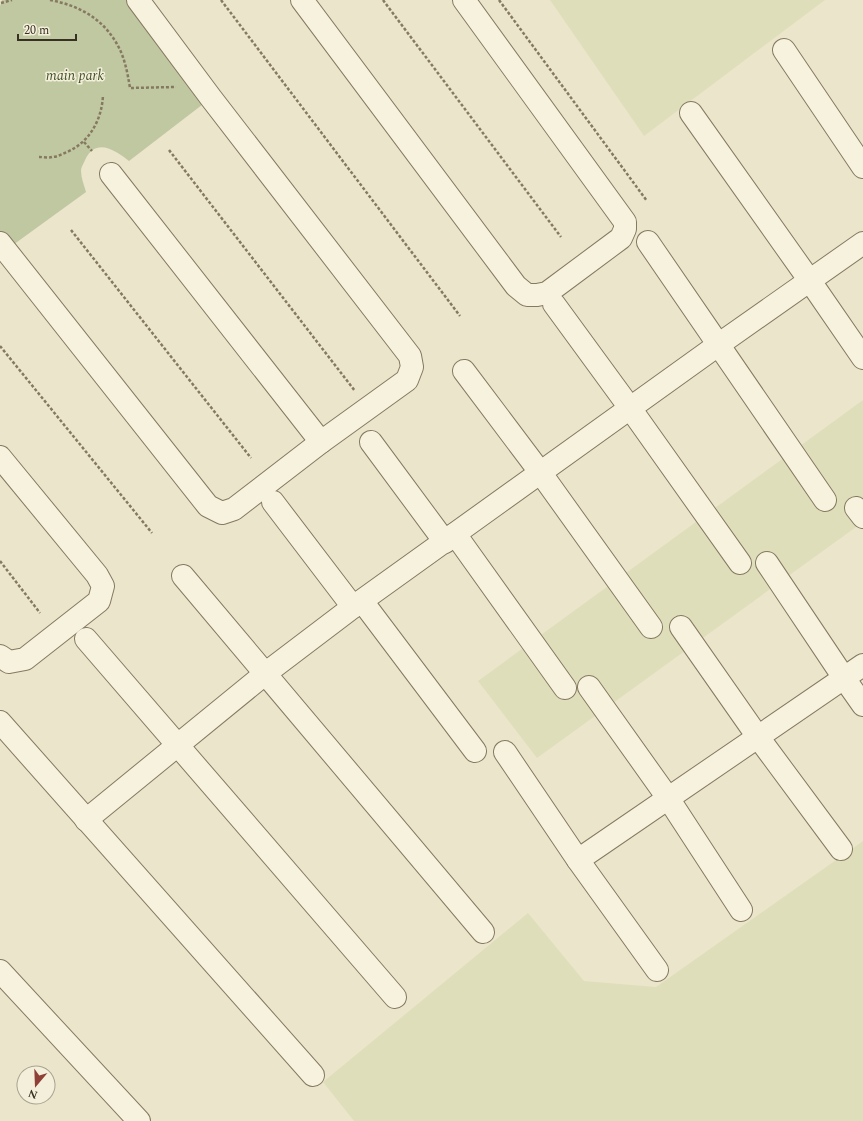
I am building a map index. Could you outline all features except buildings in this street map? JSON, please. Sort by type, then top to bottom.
[{"type":"street","points":[[0,243],[208,506],[222,513],[234,509],[321,442],[407,380],[412,367],[410,356],[138,0]]},
{"type":"street","points":[[302,0],[516,286],[528,295],[537,295],[547,292],[621,238],[625,229],[625,222],[464,0]]},
{"type":"street","points":[[784,50],[863,167]]},
{"type":"street","points":[[692,113],[863,358]]},
{"type":"street","points":[[111,174],[321,442]]},
{"type":"street","points":[[648,242],[825,500]]},
{"type":"street","points":[[86,820],[266,673],[357,604],[863,243]]},
{"type":"street","points":[[554,304],[740,563]]},
{"type":"street","points":[[464,371],[540,472],[651,627]]},
{"type":"street","points":[[371,442],[450,538],[566,688]]},
{"type":"street","points":[[0,456],[97,575],[103,586],[99,601],[25,659],[9,662],[0,656]]},
{"type":"street","points":[[273,502],[476,750]]},
{"type":"street","points":[[767,563],[863,705]]},
{"type":"street","points":[[183,576],[483,932]]},
{"type":"street","points":[[681,627],[758,737],[841,850]]},
{"type":"street","points":[[86,639],[395,997]]},
{"type":"street","points":[[578,860],[863,665]]},
{"type":"street","points":[[588,687],[668,798],[741,910]]},
{"type":"street","points":[[0,722],[313,1075]]},
{"type":"street","points":[[505,752],[578,860],[657,970]]},
{"type":"street","points":[[0,971],[139,1121]]},
{"type":"path","points":[[1,3],[12,0]]},
{"type":"path","points":[[50,0],[81,9],[97,20],[111,35],[121,52],[126,66],[130,88],[177,87]]},
{"type":"path","points":[[221,0],[460,316]]},
{"type":"path","points":[[383,0],[560,237]]},
{"type":"path","points":[[500,0],[647,201]]},
{"type":"path","points":[[39,157],[52,158],[61,155],[73,150],[84,142],[96,124],[103,105],[103,95]]},
{"type":"path","points":[[84,142],[92,151]]},
{"type":"path","points":[[169,150],[356,391]]},
{"type":"path","points":[[71,230],[251,458]]},
{"type":"path","points":[[0,346],[152,533]]},
{"type":"path","points":[[0,561],[40,613]]},
{"type":"green space","name":"main park","points":[[2,0],[138,0],[211,98],[129,161],[118,153],[106,148],[100,147],[89,153],[81,170],[86,192],[6,250],[0,243],[0,6]]},
{"type":"green space","points":[[550,0],[825,0],[644,136]]},
{"type":"green space","points":[[863,400],[863,522],[537,758],[478,681]]},
{"type":"green space","points":[[863,841],[863,1121],[354,1121],[323,1082],[528,913],[584,981],[656,987]]}]
